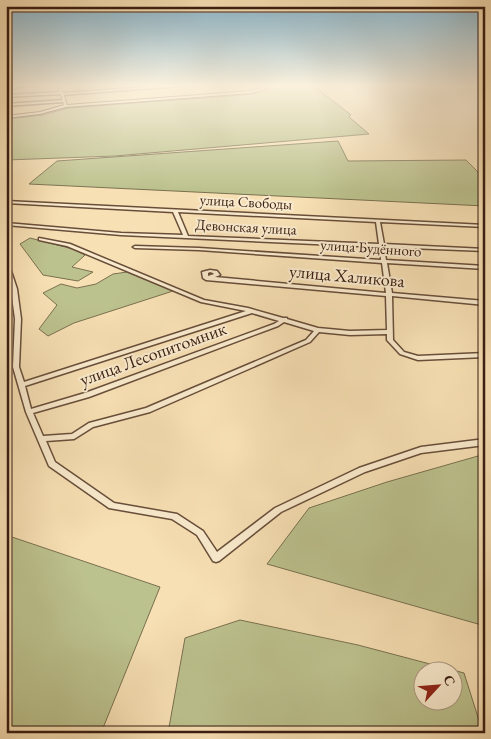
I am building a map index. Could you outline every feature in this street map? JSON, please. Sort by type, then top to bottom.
[{"type":"street","name":"улица Свободы","points":[[6,202],[59,202],[175,211],[485,226]]},
{"type":"street","points":[[175,211],[186,236]]},
{"type":"street","points":[[378,221],[389,293],[390,340],[402,353],[418,358],[485,355]]},
{"type":"street","name":"Девонская улица","points":[[6,224],[186,236],[485,250]]},
{"type":"street","points":[[41,239],[68,245],[203,301],[252,311],[318,330],[350,333],[390,332]]},
{"type":"street","name":"улица Будённого","points":[[136,247],[199,249],[485,268]]},
{"type":"street","points":[[6,262],[14,289],[18,319],[16,366],[29,412],[52,464],[72,480],[112,506],[174,516],[200,533],[216,558],[278,510],[362,470],[421,450],[485,442]]},
{"type":"street","name":"улица Халикова","points":[[206,278],[485,303]]},
{"type":"street","points":[[22,385],[252,311]]},
{"type":"street","name":"улица Лесопитомник","points":[[29,412],[87,395],[285,320]]},
{"type":"street","points":[[42,439],[74,436],[92,425],[148,410],[308,341],[318,330]]},
{"type":"green space","points":[[6,120],[353,120],[369,134],[115,156],[6,160]]},
{"type":"green space","points":[[338,141],[348,161],[466,160],[485,179],[485,206],[29,184],[57,161]]},
{"type":"green space","points":[[30,238],[73,249],[85,255],[72,267],[93,272],[78,281],[43,275],[20,244]]},
{"type":"green space","points":[[127,272],[173,291],[74,323],[48,336],[39,329],[57,305],[43,293],[61,284],[77,288],[96,284],[113,274]]},
{"type":"green space","points":[[485,454],[485,626],[267,564],[309,508],[387,482]]},
{"type":"green space","points":[[6,535],[160,587],[101,733],[6,733]]},
{"type":"green space","points":[[240,620],[358,645],[422,662],[414,662],[414,712],[464,712],[464,673],[483,733],[168,733],[185,638]]}]
